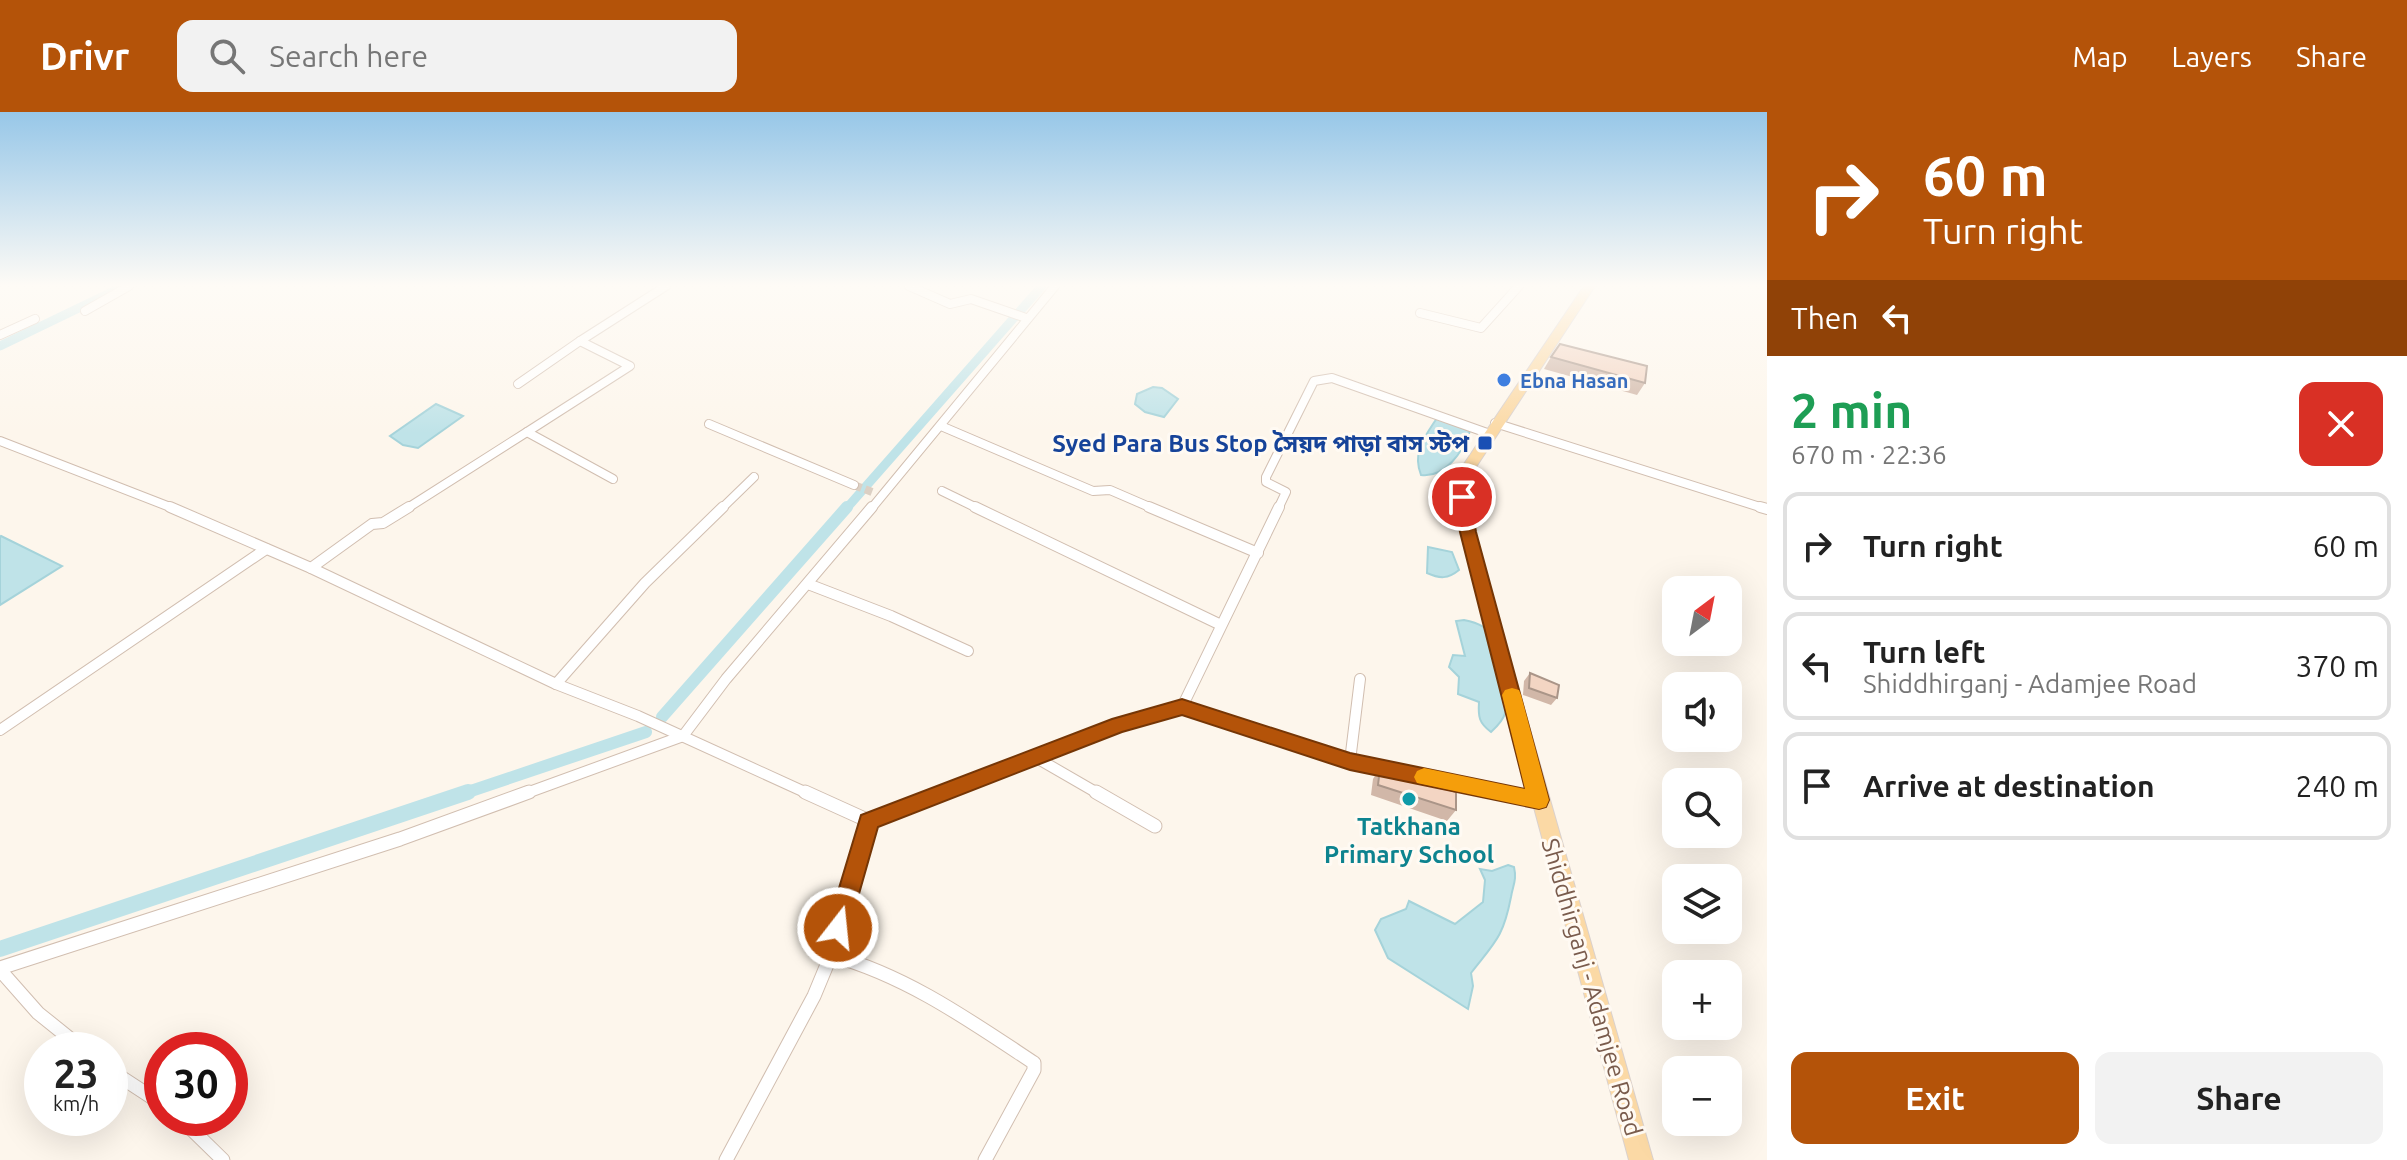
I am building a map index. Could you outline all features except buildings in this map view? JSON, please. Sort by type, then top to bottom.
[{"type":"main road","name":"Shiddhirganj - Adamjee Road","points":[[1556,335],[1469,467],[1462,497],[1468,532],[1539,800],[1599,1002],[1641,1160]]},
{"type":"street","points":[[518,384],[590,335]]},
{"type":"street","points":[[62,1032],[38,1013],[0,969],[400,839],[683,736],[726,679],[808,584],[876,494],[941,426],[1010,335]]},
{"type":"street","points":[[311,568],[372,524],[383,523],[630,366],[580,341]]},
{"type":"street","points":[[1182,707],[1286,492],[1266,482],[1266,477],[1314,381],[1332,378],[1767,509]]},
{"type":"street","points":[[709,424],[854,485]]},
{"type":"street","points":[[941,426],[1093,491],[1110,490],[1258,553]]},
{"type":"street","points":[[527,432],[613,479]]},
{"type":"street","points":[[0,441],[171,507],[311,568],[556,684],[638,716],[869,821],[1119,725],[1182,707],[1350,761],[1539,800]]},
{"type":"street","points":[[556,684],[645,583],[754,477]]},
{"type":"street","points":[[942,491],[1221,625]]},
{"type":"street","points":[[0,730],[266,549]]},
{"type":"street","points":[[808,584],[891,616],[968,651]]},
{"type":"street","points":[[1350,761],[1360,679]]},
{"type":"street","points":[[1035,757],[1155,826]]},
{"type":"street","points":[[726,1160],[814,996],[831,955],[869,821]]},
{"type":"street","points":[[831,955],[873,966],[1034,1063],[1035,1068],[985,1160]]},
{"type":"street","points":[[197,1136],[218,1159]]},
{"type":"water","points":[[1153,387],[1162,388],[1178,399],[1164,417],[1145,412],[1135,404],[1137,394]]},
{"type":"water","points":[[436,404],[463,416],[418,448],[403,445],[390,436]]},
{"type":"water","points":[[1437,418],[1470,431],[1452,462],[1438,472],[1421,475],[1419,452]]},
{"type":"water","points":[[0,537],[62,566],[0,605]]},
{"type":"water","points":[[1428,547],[1452,552],[1459,570],[1444,577],[1427,573]]},
{"type":"water","points":[[1464,620],[1484,627],[1497,646],[1506,710],[1491,732],[1480,719],[1479,702],[1458,694],[1459,677],[1449,667],[1453,655],[1465,656],[1456,621]]},
{"type":"water","points":[[1508,865],[1514,867],[1515,875],[1505,922],[1497,939],[1471,973],[1473,986],[1468,1009],[1388,958],[1375,930],[1381,919],[1406,909],[1409,901],[1455,924],[1483,902],[1485,880],[1480,869],[1492,871]]},
{"type":"waterway","points":[[0,346],[23,335]]},
{"type":"waterway","points":[[846,509],[999,335]]},
{"type":"waterway","points":[[662,717],[847,507]]},
{"type":"waterway","points":[[462,794],[646,732]]},
{"type":"waterway","points":[[0,949],[468,792]]},
{"type":"tunnel","points":[[854,485],[872,492]]},
{"type":"slow traffic","points":[[1424,777],[1539,800],[1512,695]]},
{"type":"place","name":"Ebna Hasan","points":[[1504,380]]},
{"type":"place","name":"Syed Para Bus Stop সৈয়দ পাড়া বাস স্টপ","points":[[1485,443]]},
{"type":"place","name":"Tatkhana Primary School","points":[[1409,799]]},
{"type":"route","points":[[838,928],[869,821],[1119,725],[1182,707],[1350,761],[1539,800],[1484,595],[1462,497]]}]
